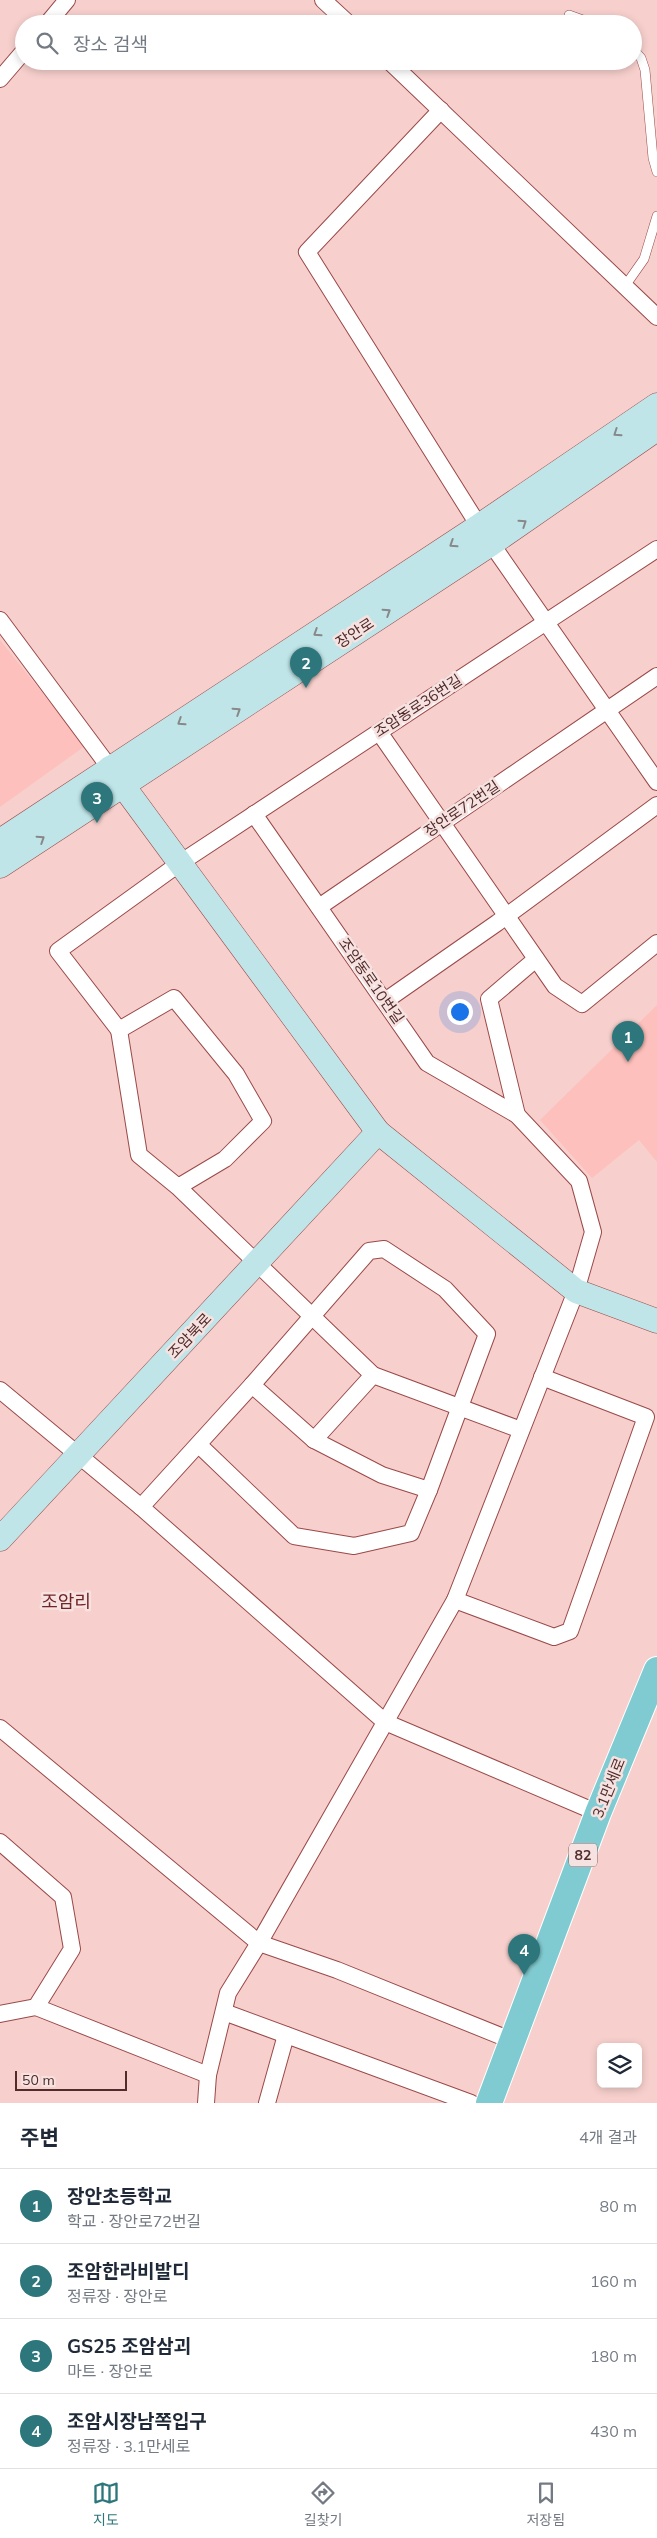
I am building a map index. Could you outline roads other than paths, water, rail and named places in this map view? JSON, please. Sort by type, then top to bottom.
[{"type":"main road","name":"3.1만세로","points":[[489,2103],[598,1813],[657,1670]]},
{"type":"street","points":[[54,15],[67,0]]},
{"type":"street","points":[[323,0],[339,15]]},
{"type":"street","points":[[0,79],[15,62]]},
{"type":"street","points":[[399,70],[657,317]]},
{"type":"street","points":[[441,110],[306,252],[485,535],[657,782]]},
{"type":"street","name":"장안로","points":[[485,535],[657,405]]},
{"type":"street","name":"장안로","points":[[0,866],[116,777],[485,535],[657,430]]},
{"type":"street","name":"조암동로36번길","points":[[119,1030],[58,951],[180,863],[657,548]]},
{"type":"street","points":[[0,620],[378,1132],[576,1291],[657,1321]]},
{"type":"street","name":"장안로72번길","points":[[319,907],[657,676]]},
{"type":"street","points":[[379,732],[555,986],[582,1004],[657,943]]},
{"type":"street","name":"장안로","points":[[0,841],[116,777]]},
{"type":"street","points":[[385,1001],[506,916],[657,805]]},
{"type":"street","name":"조암동로10번길","points":[[206,2103],[208,2075],[228,1993],[259,1944],[454,1600],[576,1291],[593,1232],[579,1181],[517,1115],[428,1063],[254,814]]},
{"type":"street","name":"조암동로10번길","points":[[517,1115],[489,998],[536,959]]},
{"type":"street","points":[[178,1187],[225,1159],[263,1121],[236,1074],[174,998],[119,1030],[140,1155],[178,1187],[373,1375],[521,1430]]},
{"type":"street","name":"조암북로","points":[[0,1539],[79,1457],[378,1132]]},
{"type":"street","points":[[141,1507],[313,1318],[369,1251],[384,1249],[446,1289],[486,1334],[411,1534],[354,1546],[294,1536],[199,1445]]},
{"type":"street","points":[[314,1440],[373,1375]]},
{"type":"street","points":[[454,1600],[554,1638],[570,1631],[646,1417],[542,1377]]},
{"type":"street","points":[[252,1385],[314,1440],[382,1475],[429,1490]]},
{"type":"street","points":[[0,1390],[141,1507],[385,1722],[598,1813]]},
{"type":"street","points":[[0,1728],[259,1944],[337,1970],[513,2041]]},
{"type":"street","points":[[0,1842],[63,1897],[72,1949],[36,2007]]},
{"type":"street","points":[[0,2014],[36,2007],[208,2075]]},
{"type":"street","points":[[224,2012],[471,2103]]},
{"type":"street","points":[[267,2103],[286,2035]]},
{"type":"lane","points":[[642,61],[645,70],[653,158],[657,172]]},
{"type":"lane","points":[[625,286],[644,259],[657,216]]},
{"type":"place","name":"조암한라비발디","points":[[306,688]]},
{"type":"place","name":"GS25 조암삼괴","points":[[97,823]]},
{"type":"place","name":"장안초등학교","points":[[628,1062]]},
{"type":"place","name":"조암시장남쪽입구","points":[[524,1975]]},
{"type":"district","name":"조암리","points":[[66,1602]]}]
